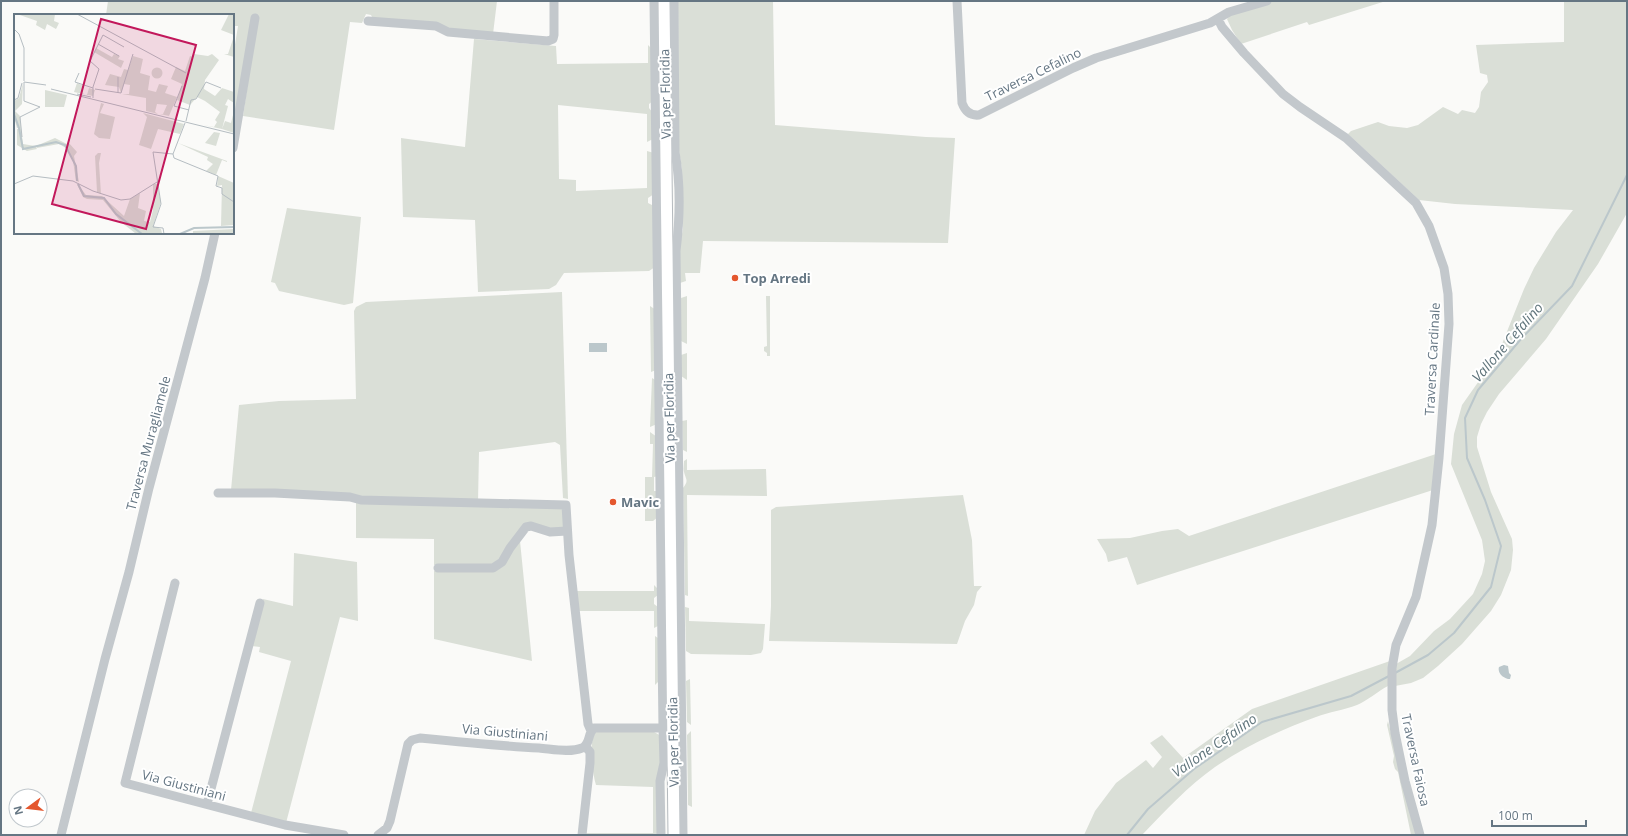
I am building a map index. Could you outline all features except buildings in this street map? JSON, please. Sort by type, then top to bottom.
[{"type":"main road","name":"Via per Floridia","points":[[664,1],[674,835]]},
{"type":"street","points":[[368,20],[436,26],[448,32],[548,41],[553,39],[554,35],[554,1]]},
{"type":"street","points":[[654,1],[664,763],[660,781],[661,835]]},
{"type":"street","points":[[674,1],[675,152],[679,172],[679,227],[676,251],[683,835]]},
{"type":"street","name":"Traversa Cefalino","points":[[957,1],[962,102],[965,109],[974,115],[979,115],[1096,58],[1218,19]]},
{"type":"street","points":[[1218,19],[1229,12],[1267,1]]},
{"type":"street","points":[[234,142],[255,18]]},
{"type":"street","name":"Traversa Cardinale","points":[[1218,19],[1222,27],[1244,53],[1283,94],[1346,138],[1416,203],[1429,226],[1444,268],[1448,294],[1449,324],[1440,451],[1432,525],[1416,597],[1396,645],[1392,668],[1392,688]]},
{"type":"street","name":"Traversa Muragliamele","points":[[61,835],[215,234]]},
{"type":"street","points":[[218,493],[320,495],[350,497],[361,500],[566,505],[567,531],[588,724],[591,731],[588,742],[585,746],[590,752],[590,763],[582,835]]},
{"type":"street","points":[[438,568],[493,568],[499,566],[520,533],[526,527],[531,526],[550,532],[567,531]]},
{"type":"street","name":"Via Giustiniani","points":[[175,583],[125,783],[285,826],[344,835]]},
{"type":"street","points":[[207,804],[260,603]]},
{"type":"street","name":"Traversa Faiosa","points":[[1392,688],[1392,710],[1395,733],[1405,781],[1420,835]]},
{"type":"street","points":[[591,731],[594,728],[599,727],[663,728]]},
{"type":"street","name":"Via Giustiniani","points":[[378,835],[387,828],[390,821],[408,744],[412,740],[420,738],[575,750],[585,746]]},
{"type":"shaded area","points":[[108,1],[497,1],[493,34],[373,19],[371,15],[366,14],[362,23],[350,22],[334,130],[243,116],[258,15],[254,14],[238,109],[234,109],[234,51],[238,26],[234,26],[234,14],[106,14]]},
{"type":"shaded area","points":[[678,1],[773,1],[775,125],[955,138],[948,243],[703,241],[700,273],[685,273],[686,281],[680,283],[679,249],[683,229],[682,169],[679,151]]},
{"type":"shaded area","points":[[1274,1],[1386,1],[1309,25],[1307,22],[1241,44],[1227,19],[1231,14]]},
{"type":"shaded area","points":[[1564,1],[1627,1],[1627,213],[1598,264],[1546,339],[1499,394],[1481,424],[1477,437],[1477,447],[1491,492],[1512,539],[1513,550],[1511,570],[1501,595],[1491,611],[1462,644],[1438,666],[1423,678],[1411,683],[1395,686],[1396,664],[1410,656],[1434,631],[1450,619],[1473,594],[1482,574],[1485,561],[1482,540],[1451,464],[1454,434],[1462,405],[1481,378],[1478,374],[1498,354],[1534,268],[1556,232],[1573,210],[1455,204],[1419,200],[1348,134],[1351,131],[1378,122],[1389,126],[1407,128],[1418,125],[1443,107],[1458,114],[1462,110],[1475,113],[1479,107],[1481,92],[1488,82],[1487,75],[1480,73],[1476,45],[1564,42]]},
{"type":"shaded area","points":[[474,39],[556,46],[557,64],[648,63],[648,45],[652,49],[653,101],[649,104],[649,108],[653,113],[653,139],[647,142],[647,114],[558,105],[559,179],[576,180],[576,191],[647,188],[647,151],[654,153],[654,194],[648,198],[648,203],[654,206],[655,267],[649,271],[564,273],[556,285],[549,289],[478,292],[475,220],[403,217],[401,138],[465,147]]},
{"type":"shaded area","points":[[287,208],[361,217],[353,303],[344,305],[279,291],[275,283],[271,282]]},
{"type":"shaded area","points":[[562,292],[568,499],[563,498],[560,445],[555,442],[479,452],[478,502],[231,490],[239,405],[279,401],[356,399],[354,311],[356,307],[366,302]]},
{"type":"shaded area","points":[[687,296],[687,344],[681,341],[681,298]]},
{"type":"shaded area","points":[[766,296],[770,296],[770,356],[767,356],[767,353],[764,351],[764,347],[767,346]]},
{"type":"shaded area","points":[[650,306],[656,310],[656,370],[651,372]]},
{"type":"shaded area","points":[[589,343],[607,343],[607,352],[589,352]]},
{"type":"shaded area","points":[[687,353],[687,380],[681,376],[681,355]]},
{"type":"shaded area","points":[[652,378],[657,381],[657,424],[650,427]]},
{"type":"shaded area","points":[[687,420],[687,452],[683,450],[682,421]]},
{"type":"shaded area","points":[[650,432],[657,437],[658,476],[654,477],[654,491],[658,491],[658,517],[653,521],[645,521],[645,477],[652,477],[653,444],[650,444]]},
{"type":"shaded area","points":[[1436,454],[1433,490],[1137,585],[1127,557],[1108,562],[1106,554],[1097,539],[1130,538],[1178,529],[1189,536]]},
{"type":"shaded area","points":[[687,459],[687,470],[766,469],[767,496],[687,495],[688,596],[685,595],[683,488],[686,482],[684,461]]},
{"type":"shaded area","points":[[963,495],[972,540],[974,586],[982,586],[977,592],[974,605],[965,621],[957,644],[769,641],[771,606],[771,510],[776,507]]},
{"type":"shaded area","points":[[356,501],[564,507],[565,529],[550,530],[531,524],[491,566],[434,565],[434,539],[356,538]]},
{"type":"shaded area","points":[[520,541],[532,661],[434,639],[434,571],[494,570]]},
{"type":"shaded area","points":[[294,553],[357,562],[358,621],[340,617],[286,823],[251,813],[291,661],[259,652],[260,647],[251,646],[263,599],[293,606]]},
{"type":"shaded area","points":[[654,585],[658,589],[658,595],[654,598],[654,604],[658,607],[658,626],[654,628],[654,611],[577,611],[575,591],[654,591]]},
{"type":"shaded area","points":[[685,607],[689,608],[689,621],[765,624],[763,649],[761,653],[751,655],[691,654],[686,651]]},
{"type":"shaded area","points":[[655,636],[658,638],[659,681],[655,685]]},
{"type":"shaded area","points":[[1390,661],[1388,686],[1357,705],[1321,715],[1290,727],[1227,759],[1205,774],[1168,808],[1142,835],[1084,835],[1095,811],[1116,783],[1146,760],[1153,768],[1162,757],[1150,743],[1162,735],[1183,758],[1252,709]]},
{"type":"shaded area","points":[[1504,665],[1508,666],[1509,673],[1511,675],[1510,679],[1503,677],[1499,671],[1499,667]]},
{"type":"shaded area","points":[[690,679],[691,725],[687,722],[686,681]]},
{"type":"shaded area","points":[[1388,721],[1417,835],[1411,835],[1398,772],[1395,769],[1393,762],[1394,756],[1387,725]]},
{"type":"shaded area","points":[[649,729],[661,736],[658,835],[583,835],[584,833],[653,833],[653,787],[596,785],[591,750],[596,731]]},
{"type":"shaded area","points":[[691,731],[692,807],[688,805],[687,735]]},
{"type":"waterway","name":"Vallone Cefalino","points":[[1395,673],[1428,655],[1454,633],[1491,587],[1501,546],[1485,500],[1467,458],[1465,418],[1478,390],[1521,339],[1572,286],[1627,175]]},
{"type":"waterway","name":"Vallone Cefalino","points":[[1127,835],[1148,809],[1194,769],[1262,722],[1351,696],[1389,676]]},
{"type":"place","name":"Top Arredi","points":[[735,278]]},
{"type":"place","name":"Mavic","points":[[613,502]]}]
